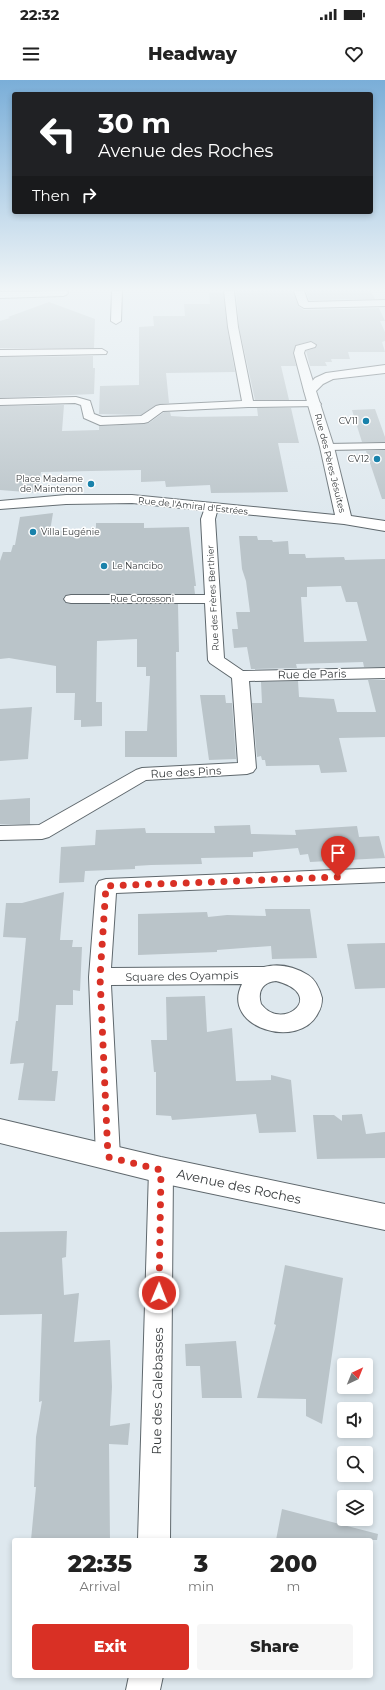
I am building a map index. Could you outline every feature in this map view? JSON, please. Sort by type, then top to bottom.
[{"type":"street","points":[[240,366],[248,404]]},
{"type":"street","points":[[303,366],[310,391]]},
{"type":"street","points":[[310,391],[319,381],[330,376],[385,369]]},
{"type":"street","name":"Rue des Pères Jésuites","points":[[310,391],[327,447],[344,520]]},
{"type":"street","points":[[0,402],[76,400],[86,403],[88,416],[100,421],[144,419],[160,408],[248,404],[315,404]]},
{"type":"street","points":[[327,447],[385,446]]},
{"type":"street","name":"Rue de l'Amiral d'Estrées","points":[[0,505],[47,500],[132,499],[344,520],[385,526]]},
{"type":"street","name":"Rue des Frères Berthier","points":[[211,508],[208,519],[216,660],[240,676]]},
{"type":"street","name":"Rue Corossoni","points":[[71,600],[213,599]]},
{"type":"street","name":"Rue de Paris","points":[[240,676],[385,673]]},
{"type":"street","name":"Rue des Pins","points":[[0,833],[42,832],[142,774],[247,768],[240,676]]},
{"type":"street","points":[[108,1157],[100,977],[106,886],[385,875]]},
{"type":"street","name":"Square des Oyampis","points":[[100,977],[265,975]]},
{"type":"street","name":"Avenue des Roches","points":[[0,1130],[161,1170],[385,1217]]},
{"type":"street","name":"Rue des Calebasses","points":[[154,1538],[161,1170]]},
{"type":"street","points":[[143,1690],[146,1678]]},
{"type":"building","points":[[0,366],[93,366],[93,368],[95,368],[94,394],[0,398]]},
{"type":"building","points":[[139,366],[234,366],[235,372],[166,373],[169,403],[156,405],[141,415],[99,414],[100,386],[139,385]]},
{"type":"building","points":[[248,366],[281,366],[289,400],[255,400]]},
{"type":"building","points":[[64,405],[62,431],[99,430],[99,426],[144,424],[149,423],[164,412],[170,412],[171,416],[187,417],[258,416],[257,408],[291,408],[299,443],[278,443],[288,492],[211,493],[210,485],[166,487],[165,481],[141,482],[141,470],[41,472],[38,493],[0,490],[0,406]]},
{"type":"building","name":"CV11","points":[[375,409],[385,437],[385,442],[362,442],[352,410]]},
{"type":"building","points":[[385,450],[385,499],[382,499],[366,451]]},
{"type":"building","points":[[53,513],[50,531],[96,530],[96,523],[144,523],[144,528],[189,527],[196,586],[194,586],[195,594],[71,594],[66,595],[63,598],[65,603],[71,604],[178,604],[179,652],[176,652],[177,757],[125,757],[125,731],[147,731],[150,676],[146,676],[146,667],[137,667],[137,639],[97,641],[96,702],[102,702],[102,726],[81,727],[81,720],[74,720],[75,693],[56,693],[56,666],[9,658],[0,659],[0,561],[3,552],[11,552],[13,545],[15,545],[20,517]]},
{"type":"building","points":[[239,536],[257,536],[258,540],[272,540],[273,542],[288,541],[289,554],[305,554],[306,558],[344,557],[345,560],[385,559],[385,667],[364,667],[363,662],[296,664],[297,668],[251,669],[247,647],[234,648],[232,629],[238,629],[236,612],[250,612],[246,581],[242,569]],"holes":[[[341,586],[346,602],[357,602],[367,641],[304,642],[301,597],[307,597],[307,587]]]},
{"type":"building","points":[[368,680],[385,680],[385,737],[339,738],[347,772],[321,773],[319,765],[266,766],[265,760],[262,760],[261,756],[257,757],[252,703],[262,703],[261,682],[298,681],[299,697],[334,699],[337,712],[376,712]]},
{"type":"building","points":[[200,695],[225,695],[226,703],[232,703],[236,759],[209,760]]},
{"type":"building","points":[[32,707],[28,759],[0,761],[0,709]]},
{"type":"building","points":[[30,798],[30,824],[0,824],[0,800]]},
{"type":"building","points":[[250,825],[251,834],[296,835],[295,830],[357,826],[359,837],[379,836],[385,858],[310,862],[308,854],[300,855],[298,848],[253,852],[253,857],[201,858],[202,864],[151,865],[135,866],[135,869],[85,871],[84,882],[59,883],[61,847],[95,845],[96,830],[145,828],[146,833],[215,833],[214,826]]},
{"type":"building","points":[[64,892],[60,940],[73,940],[72,947],[82,947],[80,991],[73,990],[73,1005],[56,1005],[52,1071],[58,1071],[55,1101],[18,1100],[24,1063],[10,1064],[16,1021],[18,1021],[26,938],[3,937],[6,903],[22,903]]},
{"type":"building","points":[[265,909],[310,909],[317,958],[272,959],[271,946],[217,950],[217,952],[138,955],[138,914],[207,912],[208,917],[227,915],[266,916]]},
{"type":"building","points":[[385,943],[385,988],[355,989],[347,944]]},
{"type":"building","points":[[205,996],[207,1032],[232,1028],[236,1081],[271,1080],[271,1075],[291,1080],[296,1132],[259,1133],[256,1114],[172,1120],[171,1116],[156,1115],[156,1072],[154,1072],[151,1040],[167,1040],[166,997]]},
{"type":"building","points":[[362,1114],[366,1134],[385,1132],[385,1158],[317,1159],[313,1115],[334,1115],[342,1121],[342,1115]]},
{"type":"building","points":[[67,1231],[66,1257],[62,1258],[64,1295],[79,1293],[74,1342],[110,1340],[112,1387],[110,1426],[130,1423],[128,1445],[109,1444],[110,1538],[31,1538],[36,1487],[34,1487],[36,1437],[42,1401],[39,1402],[42,1314],[0,1315],[0,1232]]},
{"type":"building","points":[[285,1265],[343,1278],[322,1424],[306,1416],[306,1399],[257,1398],[276,1325],[274,1324]]},
{"type":"building","points":[[236,1341],[242,1398],[202,1398],[200,1366],[186,1366],[185,1344]]},
{"type":"building","points":[[282,1509],[337,1523],[337,1526],[347,1526],[378,1534],[377,1540],[373,1540],[373,1538],[276,1538]]},
{"type":"place","name":"CV11","points":[[366,421]]},
{"type":"place","name":"CV12","points":[[377,459]]},
{"type":"place","name":"Place Madame de Maintenon","points":[[91,484]]},
{"type":"place","name":"Villa Eugénie","points":[[33,532]]},
{"type":"place","name":"Le Nancibo","points":[[104,566]]},
{"type":"route","points":[[159,1293],[161,1170],[108,1157],[100,977],[106,886],[338,877]]}]
